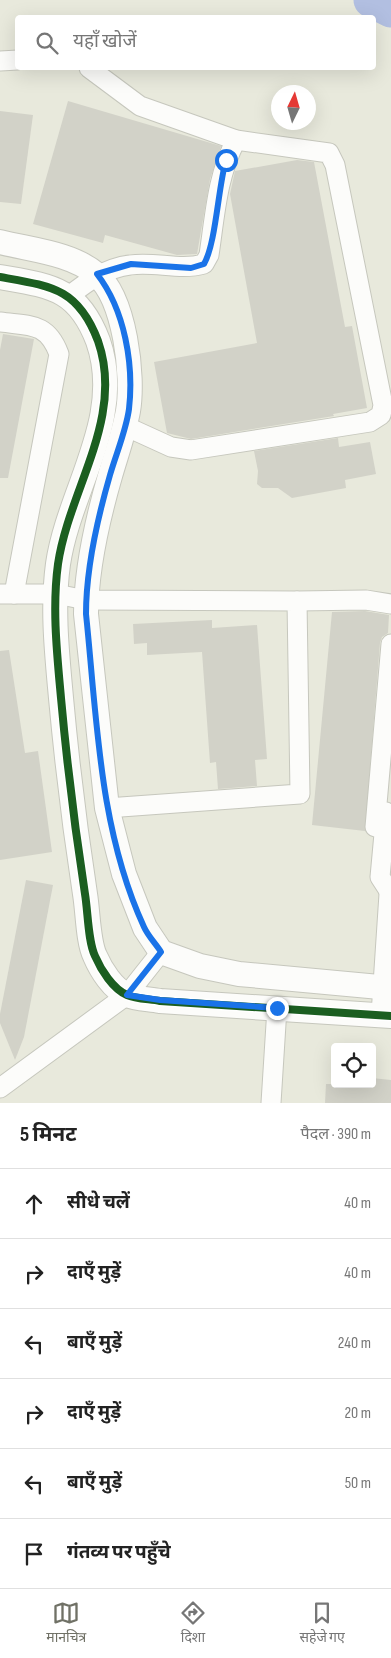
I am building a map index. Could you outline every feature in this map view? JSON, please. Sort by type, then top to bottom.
[{"type":"street","points":[[0,61],[15,60]]},
{"type":"street","points":[[92,70],[140,106],[236,140],[329,153],[335,165],[382,405],[381,416],[370,422],[191,450],[171,448],[114,423]]},
{"type":"street","points":[[69,296],[97,274],[131,264],[191,268],[204,264],[209,255],[221,176],[226,160],[236,140]]},
{"type":"street","points":[[0,242],[75,260],[97,274],[108,289],[120,316],[130,376],[128,409],[114,423],[105,453],[86,600],[107,808],[124,874],[144,928],[161,952],[200,966],[238,974],[386,987]]},
{"type":"street","points":[[0,277],[34,283],[69,296],[83,310],[98,342],[114,423]]},
{"type":"street","points":[[0,322],[40,328],[54,339],[60,354],[7,594],[56,594],[86,600],[366,600],[391,604]]},
{"type":"street","points":[[105,453],[82,477],[65,530],[58,565],[56,594],[57,655],[76,842],[94,955],[109,980],[127,995],[160,1000],[386,1016],[390,894],[380,877],[391,757]]},
{"type":"street","points":[[107,808],[300,794],[297,601]]},
{"type":"street","points":[[376,827],[391,644]]},
{"type":"street","points":[[0,1088],[127,995],[161,952]]},
{"type":"street","points":[[271,1103],[277,1008]]},
{"type":"building","points":[[68,101],[221,146],[210,179],[197,254],[177,255],[105,235],[103,243],[33,224]]},
{"type":"building","points":[[0,111],[33,115],[21,204],[0,202]]},
{"type":"building","points":[[297,160],[314,162],[345,327],[352,326],[367,408],[333,414],[334,416],[191,439],[167,433],[154,362],[257,343],[230,194],[235,171]]},
{"type":"building","points":[[3,334],[34,339],[8,478],[0,478],[0,350]]},
{"type":"building","points":[[338,438],[339,447],[370,442],[376,474],[345,480],[346,488],[292,498],[278,488],[262,488],[257,484],[258,471],[254,451]]},
{"type":"building","points":[[365,611],[389,615],[388,633],[382,637],[380,643],[365,831],[312,825],[332,612]]},
{"type":"building","points":[[212,620],[212,628],[257,625],[267,759],[255,760],[257,786],[218,789],[216,762],[210,763],[202,652],[147,655],[147,643],[134,644],[133,624]]},
{"type":"building","points":[[9,650],[25,753],[38,751],[52,852],[0,860],[0,651]]},
{"type":"building","points":[[26,880],[53,885],[24,1037],[15,1060],[0,1023],[0,1014]]},
{"type":"building","points":[[376,1078],[391,1080],[391,1103],[325,1103],[326,1084],[331,1084],[331,1088],[376,1088]]},
{"type":"waterway","points":[[371,0],[391,10]]},
{"type":"cycle path","points":[[0,277],[48,287],[72,300],[90,323],[98,341],[104,370],[105,398],[100,426],[64,536],[58,564],[55,597],[63,723],[78,845],[93,950],[104,973],[122,992],[139,998],[391,1016]]},
{"type":"route","points":[[226,160],[221,176],[209,255],[204,264],[191,268],[131,264],[97,274],[108,289],[120,316],[130,376],[125,426],[109,478],[91,558],[86,588],[86,614],[107,808],[124,874],[144,928],[161,952],[127,995],[160,1000],[277,1008]]}]
